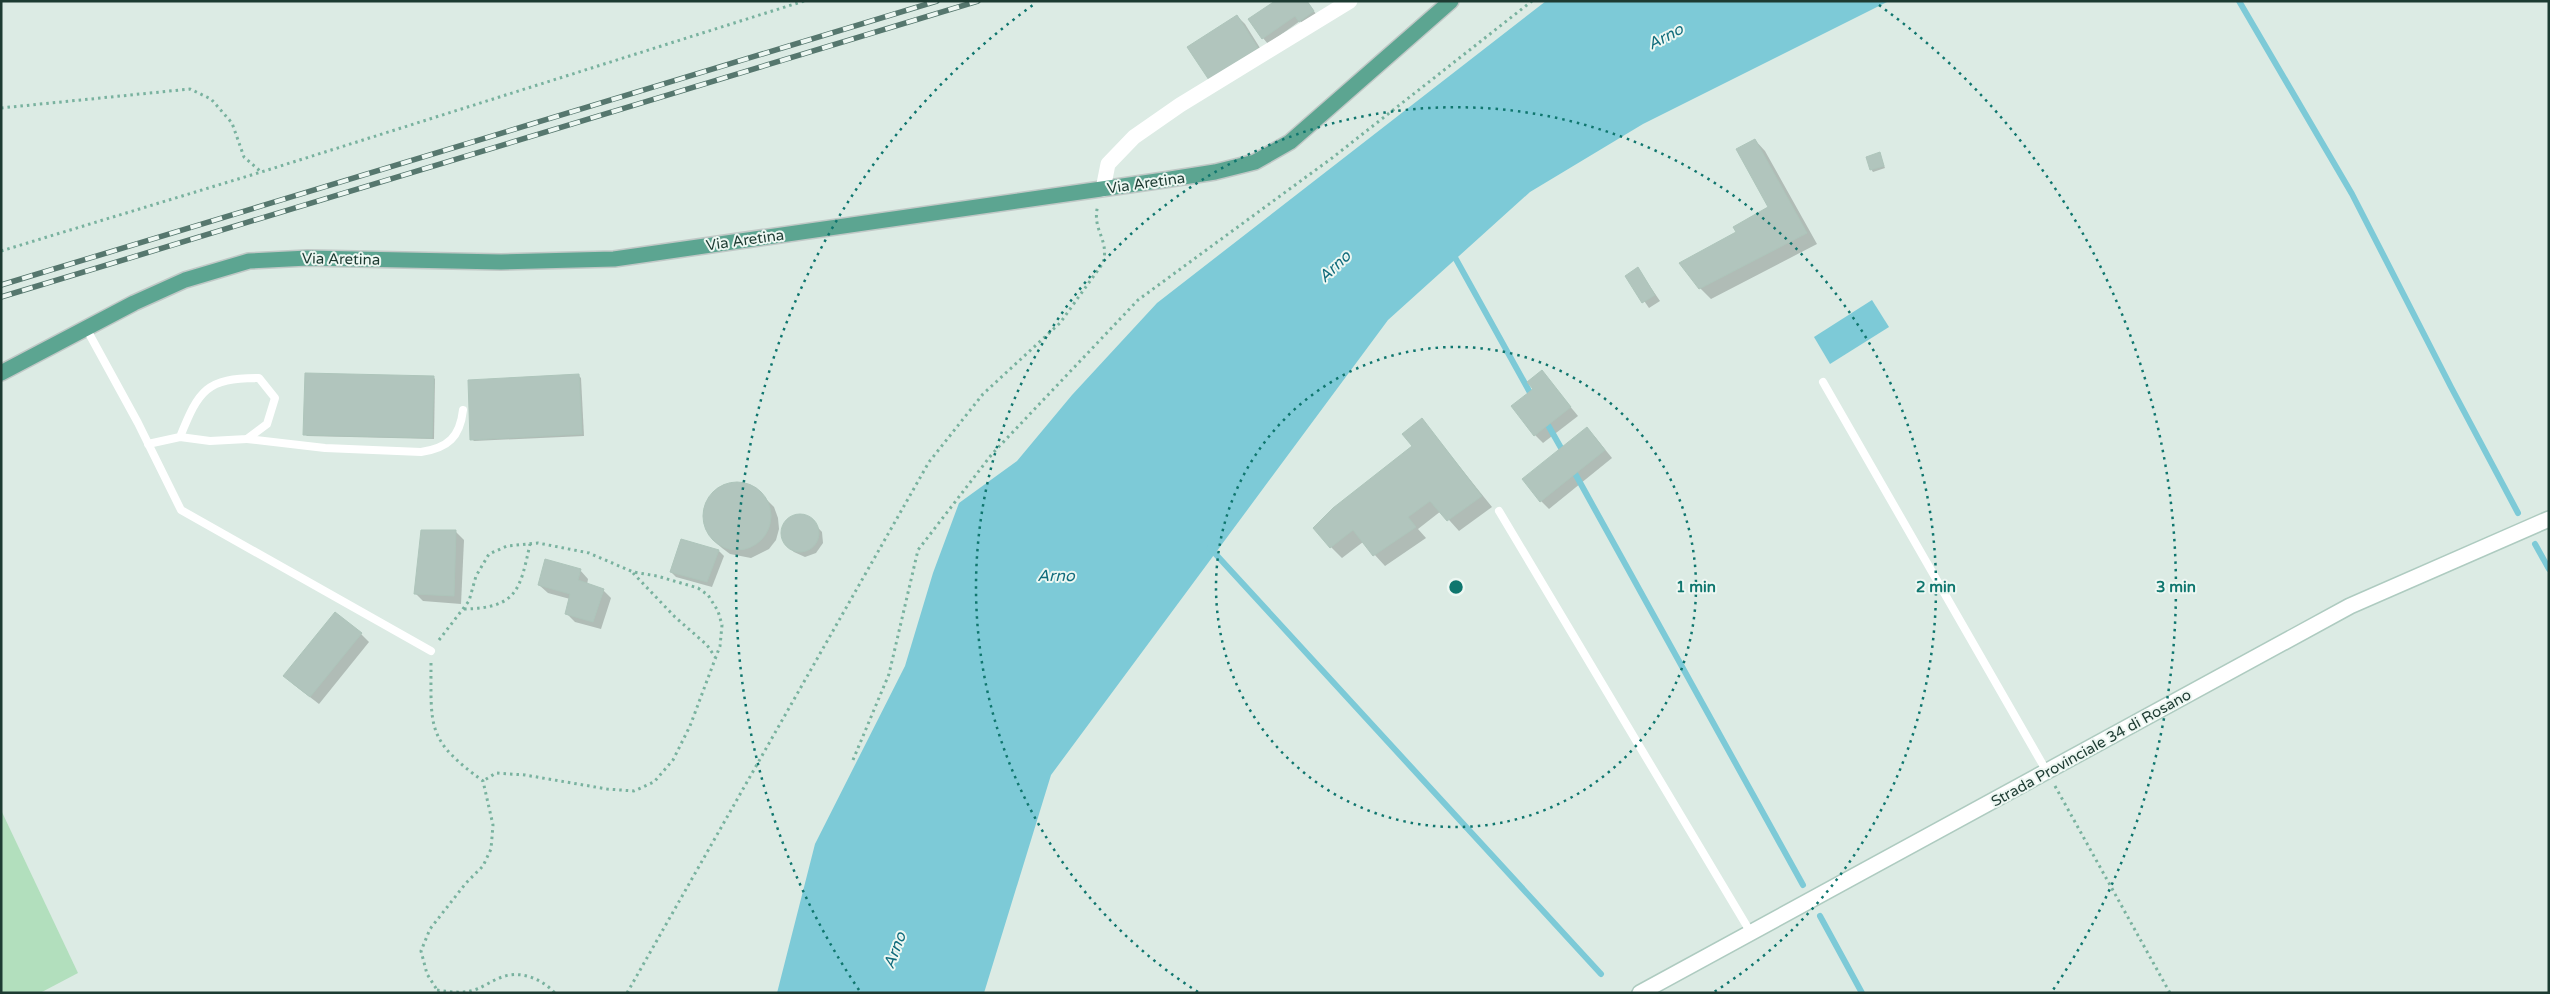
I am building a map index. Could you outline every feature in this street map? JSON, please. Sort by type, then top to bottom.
[{"type":"main road","points":[[1103,189],[1108,164],[1134,137],[1180,104],[1350,1]]},
{"type":"main road","name":"Via Aretina","points":[[1,373],[86,328],[185,280],[249,261],[308,258],[501,262],[614,259],[1103,189],[1215,172],[1255,162],[1290,142],[1451,1]]},
{"type":"main road","name":"Strada Provinciale 34 di Rosano","points":[[1640,993],[2350,606],[2549,519]]},
{"type":"lane","points":[[86,328],[181,510],[430,650]]},
{"type":"lane","points":[[180,437],[194,402],[207,388],[233,378],[259,378],[275,398],[267,424],[247,439]]},
{"type":"lane","points":[[1823,382],[2047,772]]},
{"type":"lane","points":[[148,444],[180,437],[210,440],[247,439],[325,448],[421,452],[436,450],[447,443],[461,427],[463,410]]},
{"type":"lane","points":[[1498,512],[1751,933]]},
{"type":"path","points":[[1,251],[804,1]]},
{"type":"path","points":[[853,760],[889,674],[918,550],[992,454],[1138,300],[1332,158],[1532,1]]},
{"type":"path","points":[[1,108],[190,89],[211,99],[232,122],[244,157],[260,171]]},
{"type":"path","points":[[628,993],[929,462],[983,394],[1060,323],[1103,263],[1107,252],[1094,217],[1103,189]]},
{"type":"path","points":[[483,781],[496,773],[515,774],[634,791],[654,782],[672,760],[690,726],[720,646],[722,625],[718,611],[708,595],[698,588],[666,578],[633,572],[589,553],[538,543],[507,546],[489,554],[476,576],[469,601],[430,650],[430,714],[440,743],[458,763],[483,781],[493,826],[491,849],[483,866],[466,883],[453,903],[430,929],[421,952],[427,974],[438,991],[457,993],[476,989],[503,976],[520,976],[541,979],[555,993]]},
{"type":"path","points":[[463,609],[488,608],[511,597],[522,578],[530,544]]},
{"type":"path","points":[[633,572],[676,617],[708,644],[716,658]]},
{"type":"path","points":[[2047,772],[2170,993]]},
{"type":"green space","points":[[1,810],[78,973],[40,993],[1,993]]},
{"type":"water","name":"Arno","points":[[1546,1],[1889,1],[1643,124],[1530,192],[1388,320],[1051,775],[984,993],[777,993],[815,844],[905,666],[933,573],[959,503],[1017,461],[1072,395],[1157,303]]},
{"type":"water","points":[[1872,300],[1889,327],[1830,364],[1814,337]]},
{"type":"building","points":[[1275,1],[1307,1],[1314,11],[1299,22],[1295,16],[1262,39],[1248,19]]},
{"type":"building","points":[[1237,15],[1258,48],[1209,80],[1187,47]]},
{"type":"building","points":[[1755,139],[1807,233],[1699,289],[1679,263],[1736,232],[1733,227],[1768,207],[1736,149]]},
{"type":"building","points":[[1880,152],[1884,166],[1870,170],[1866,157]]},
{"type":"building","points":[[1638,267],[1655,295],[1642,303],[1625,276]]},
{"type":"building","points":[[1542,370],[1571,407],[1534,436],[1511,406],[1533,389],[1527,382]]},
{"type":"building","points":[[305,373],[434,376],[432,438],[303,435]]},
{"type":"building","points":[[579,374],[582,434],[470,440],[468,380]]},
{"type":"building","points":[[1422,418],[1482,496],[1447,521],[1430,501],[1408,517],[1416,527],[1373,556],[1353,530],[1330,548],[1313,528],[1333,508],[1412,446],[1402,434]]},
{"type":"building","points":[[1587,427],[1605,450],[1540,502],[1522,479]]},
{"type":"building","points":[[737,482],[750,484],[761,492],[769,503],[771,516],[769,529],[761,540],[750,548],[737,550],[724,548],[713,540],[705,529],[703,516],[705,503],[713,492],[724,484]]},
{"type":"building","points":[[800,514],[807,515],[813,520],[818,526],[818,540],[813,546],[807,551],[800,552],[793,551],[787,546],[782,540],[781,533],[782,526],[787,520],[793,515]]},
{"type":"building","points":[[421,530],[456,530],[454,596],[414,594]]},
{"type":"building","points":[[681,539],[719,550],[707,582],[670,572]]},
{"type":"building","points":[[545,559],[581,569],[578,580],[604,589],[593,622],[565,614],[570,594],[538,585]]},
{"type":"building","points":[[335,612],[362,633],[310,697],[283,676]]},
{"type":"waterway","points":[[2239,1],[2352,194],[2518,513]]},
{"type":"waterway","points":[[1452,252],[1533,398]]},
{"type":"waterway","points":[[1544,418],[1565,455]]},
{"type":"waterway","points":[[1572,468],[1803,885]]},
{"type":"waterway","points":[[2535,544],[2549,569]]},
{"type":"waterway","points":[[1210,548],[1601,974]]},
{"type":"waterway","points":[[1820,916],[1862,993]]},
{"type":"railway","points":[[1,285],[937,1]]},
{"type":"railway","points":[[1,297],[978,1]]}]
